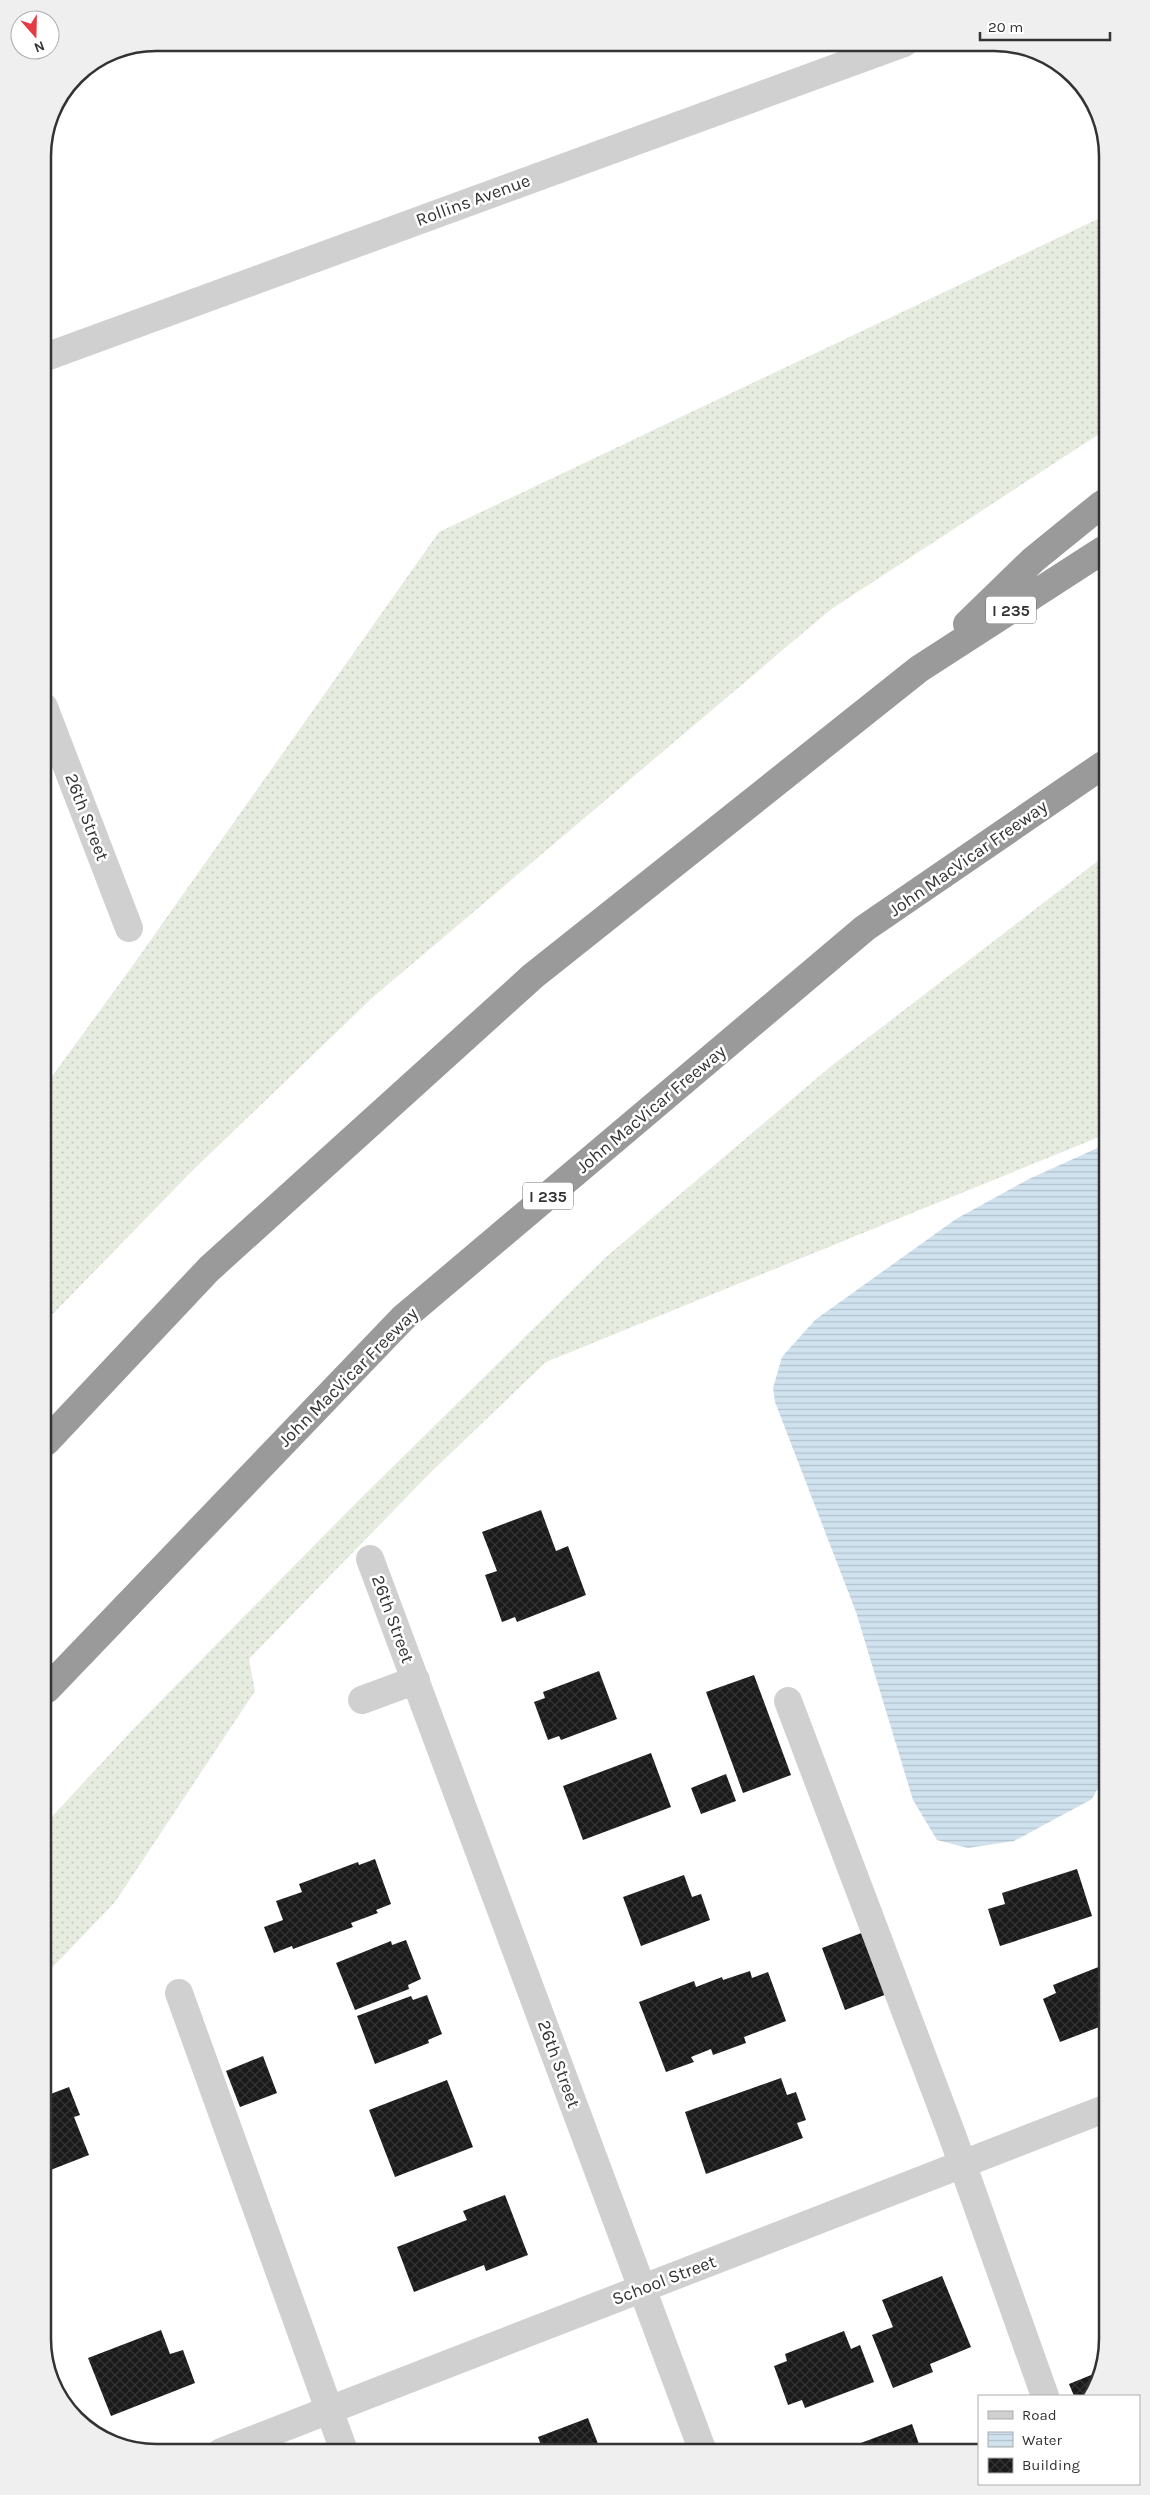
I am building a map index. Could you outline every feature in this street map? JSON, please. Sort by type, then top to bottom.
[{"type":"highway","points":[[920,669],[1034,560],[1099,506]]},
{"type":"highway","name":"I 235","points":[[51,1437],[209,1269],[533,976],[920,669],[1099,553]]},
{"type":"highway","name":"John MacVicar Freeway","points":[[51,1685],[403,1318],[866,928],[1099,768]]},
{"type":"street","name":"Rollins Avenue","points":[[51,355],[882,51]]},
{"type":"street","name":"26th Street","points":[[51,725],[130,928]]},
{"type":"street","name":"26th Street","points":[[370,1558],[700,2444]]},
{"type":"street","name":"26th Street","points":[[362,1700],[416,1680]]},
{"type":"street","points":[[788,1701],[962,2163],[1045,2395]]},
{"type":"street","points":[[179,1993],[341,2444]]},
{"type":"street","name":"School Street","points":[[242,2444],[1099,2111]]},
{"type":"shaded area","points":[[1099,218],[1099,434],[830,610],[372,998],[192,1171],[51,1316],[51,1078],[131,968],[439,532]]},
{"type":"shaded area","points":[[1099,860],[1099,1137],[546,1362],[430,1473],[249,1659],[255,1691],[115,1902],[51,1969],[51,1818],[137,1725],[356,1503],[605,1258],[830,1067]]},
{"type":"water","points":[[1099,1147],[1099,1786],[1092,1799],[1014,1841],[968,1848],[937,1840],[913,1800],[856,1612],[775,1402],[773,1388],[782,1357],[815,1320],[956,1219],[1029,1179]]},
{"type":"building","points":[[541,1510],[556,1551],[568,1546],[586,1595],[517,1622],[515,1617],[502,1622],[485,1575],[497,1571],[482,1532]]},
{"type":"building","points":[[599,1671],[617,1719],[561,1740],[559,1736],[548,1740],[534,1702],[545,1698],[543,1692]]},
{"type":"building","points":[[754,1675],[791,1775],[743,1793],[706,1692]]},
{"type":"building","points":[[651,1753],[671,1807],[583,1840],[563,1786]]},
{"type":"building","points":[[726,1774],[736,1801],[701,1814],[691,1788]]},
{"type":"building","points":[[375,1859],[391,1904],[376,1910],[378,1913],[351,1923],[353,1927],[293,1949],[292,1946],[274,1953],[264,1927],[283,1920],[276,1901],[302,1892],[299,1884],[358,1862],[359,1865]]},
{"type":"building","points":[[1077,1869],[1092,1916],[1000,1946],[988,1909],[1005,1904],[1002,1893]]},
{"type":"building","points":[[684,1875],[692,1897],[701,1894],[710,1920],[641,1946],[623,1897]]},
{"type":"building","points":[[864,1932],[887,1994],[845,2010],[822,1948]]},
{"type":"building","points":[[406,1940],[421,1979],[408,1985],[409,1989],[355,2010],[336,1963],[391,1941],[392,1945]]},
{"type":"building","points":[[1099,1967],[1099,2027],[1060,2042],[1043,1999],[1056,1993],[1053,1985]]},
{"type":"building","points":[[750,1971],[752,1978],[768,1972],[786,2021],[744,2037],[746,2043],[713,2055],[711,2049],[691,2057],[694,2062],[666,2072],[639,2002],[694,1981],[696,1987],[722,1977],[723,1980]]},
{"type":"building","points":[[427,1995],[442,2034],[428,2040],[429,2043],[375,2064],[357,2016],[411,1996],[413,2000]]},
{"type":"building","points":[[263,2056],[277,2093],[240,2107],[226,2071]]},
{"type":"building","points":[[781,2078],[787,2095],[796,2092],[806,2120],[797,2123],[803,2138],[706,2174],[685,2112]]},
{"type":"building","points":[[447,2080],[473,2147],[395,2177],[369,2110]]},
{"type":"building","points":[[69,2087],[80,2115],[74,2117],[89,2155],[51,2170],[51,2094]]},
{"type":"building","points":[[505,2195],[528,2255],[486,2271],[484,2265],[414,2292],[397,2247],[467,2220],[463,2211]]},
{"type":"building","points":[[942,2276],[971,2347],[930,2364],[933,2372],[893,2388],[872,2335],[893,2327],[882,2300]]},
{"type":"building","points":[[161,2330],[170,2354],[183,2350],[195,2383],[111,2416],[88,2358]]},
{"type":"building","points":[[844,2331],[851,2349],[860,2345],[874,2382],[805,2408],[802,2400],[788,2405],[774,2366],[787,2361],[785,2354]]},
{"type":"building","points":[[1092,2374],[1082,2395],[1074,2395],[1069,2384]]},
{"type":"building","points":[[588,2418],[598,2444],[541,2444],[538,2437]]},
{"type":"building","points":[[912,2424],[919,2444],[858,2444]]}]
